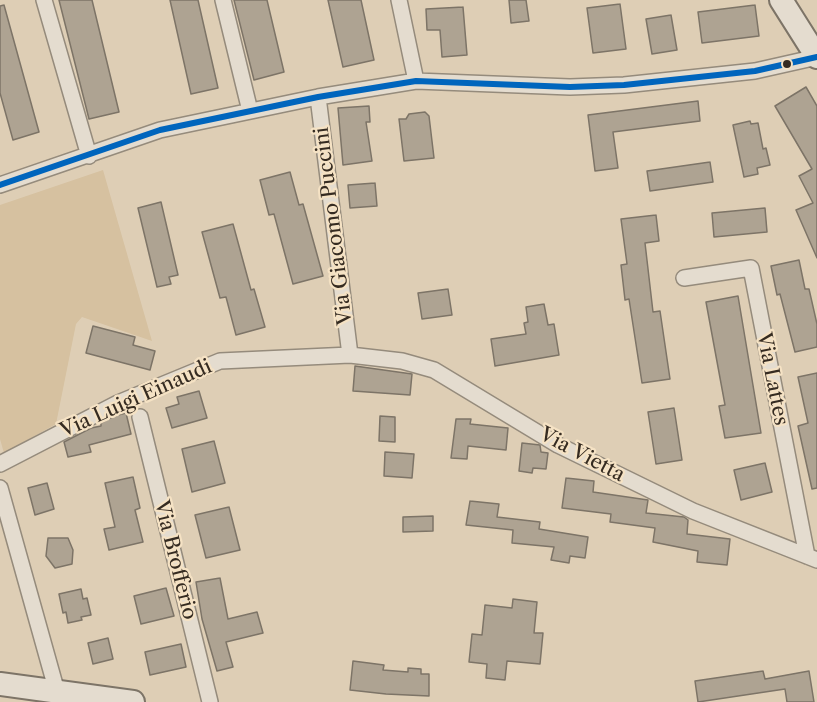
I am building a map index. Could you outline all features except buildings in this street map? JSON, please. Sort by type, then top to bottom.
[{"type":"street","points":[[44,0],[89,156]]},
{"type":"street","points":[[223,0],[250,111]]},
{"type":"street","points":[[399,0],[416,81]]},
{"type":"street","points":[[0,185],[160,130],[318,97],[416,81],[570,87],[624,86],[755,71],[817,57],[781,0]]},
{"type":"street","name":"Via Giacomo Puccini","points":[[318,97],[350,355]]},
{"type":"street","name":"Via Lattes","points":[[684,278],[751,268],[812,558]]},
{"type":"street","name":"Via Luigi Einaudi","points":[[0,464],[118,403],[220,361],[350,355]]},
{"type":"street","name":"Via Vietta","points":[[350,355],[402,361],[434,370],[558,445],[693,511],[812,558]]},
{"type":"street","name":"Via Brofferio","points":[[140,417],[210,702]]},
{"type":"street","points":[[0,488],[59,697]]},
{"type":"street","points":[[0,684],[59,697],[133,702]]},
{"type":"shaded area","points":[[103,170],[152,341],[82,317],[76,324],[56,424],[4,453],[0,439],[0,205]]},
{"type":"transit line","points":[[0,185],[160,130],[318,97],[416,81],[570,87],[624,85],[755,71],[817,57]]}]
